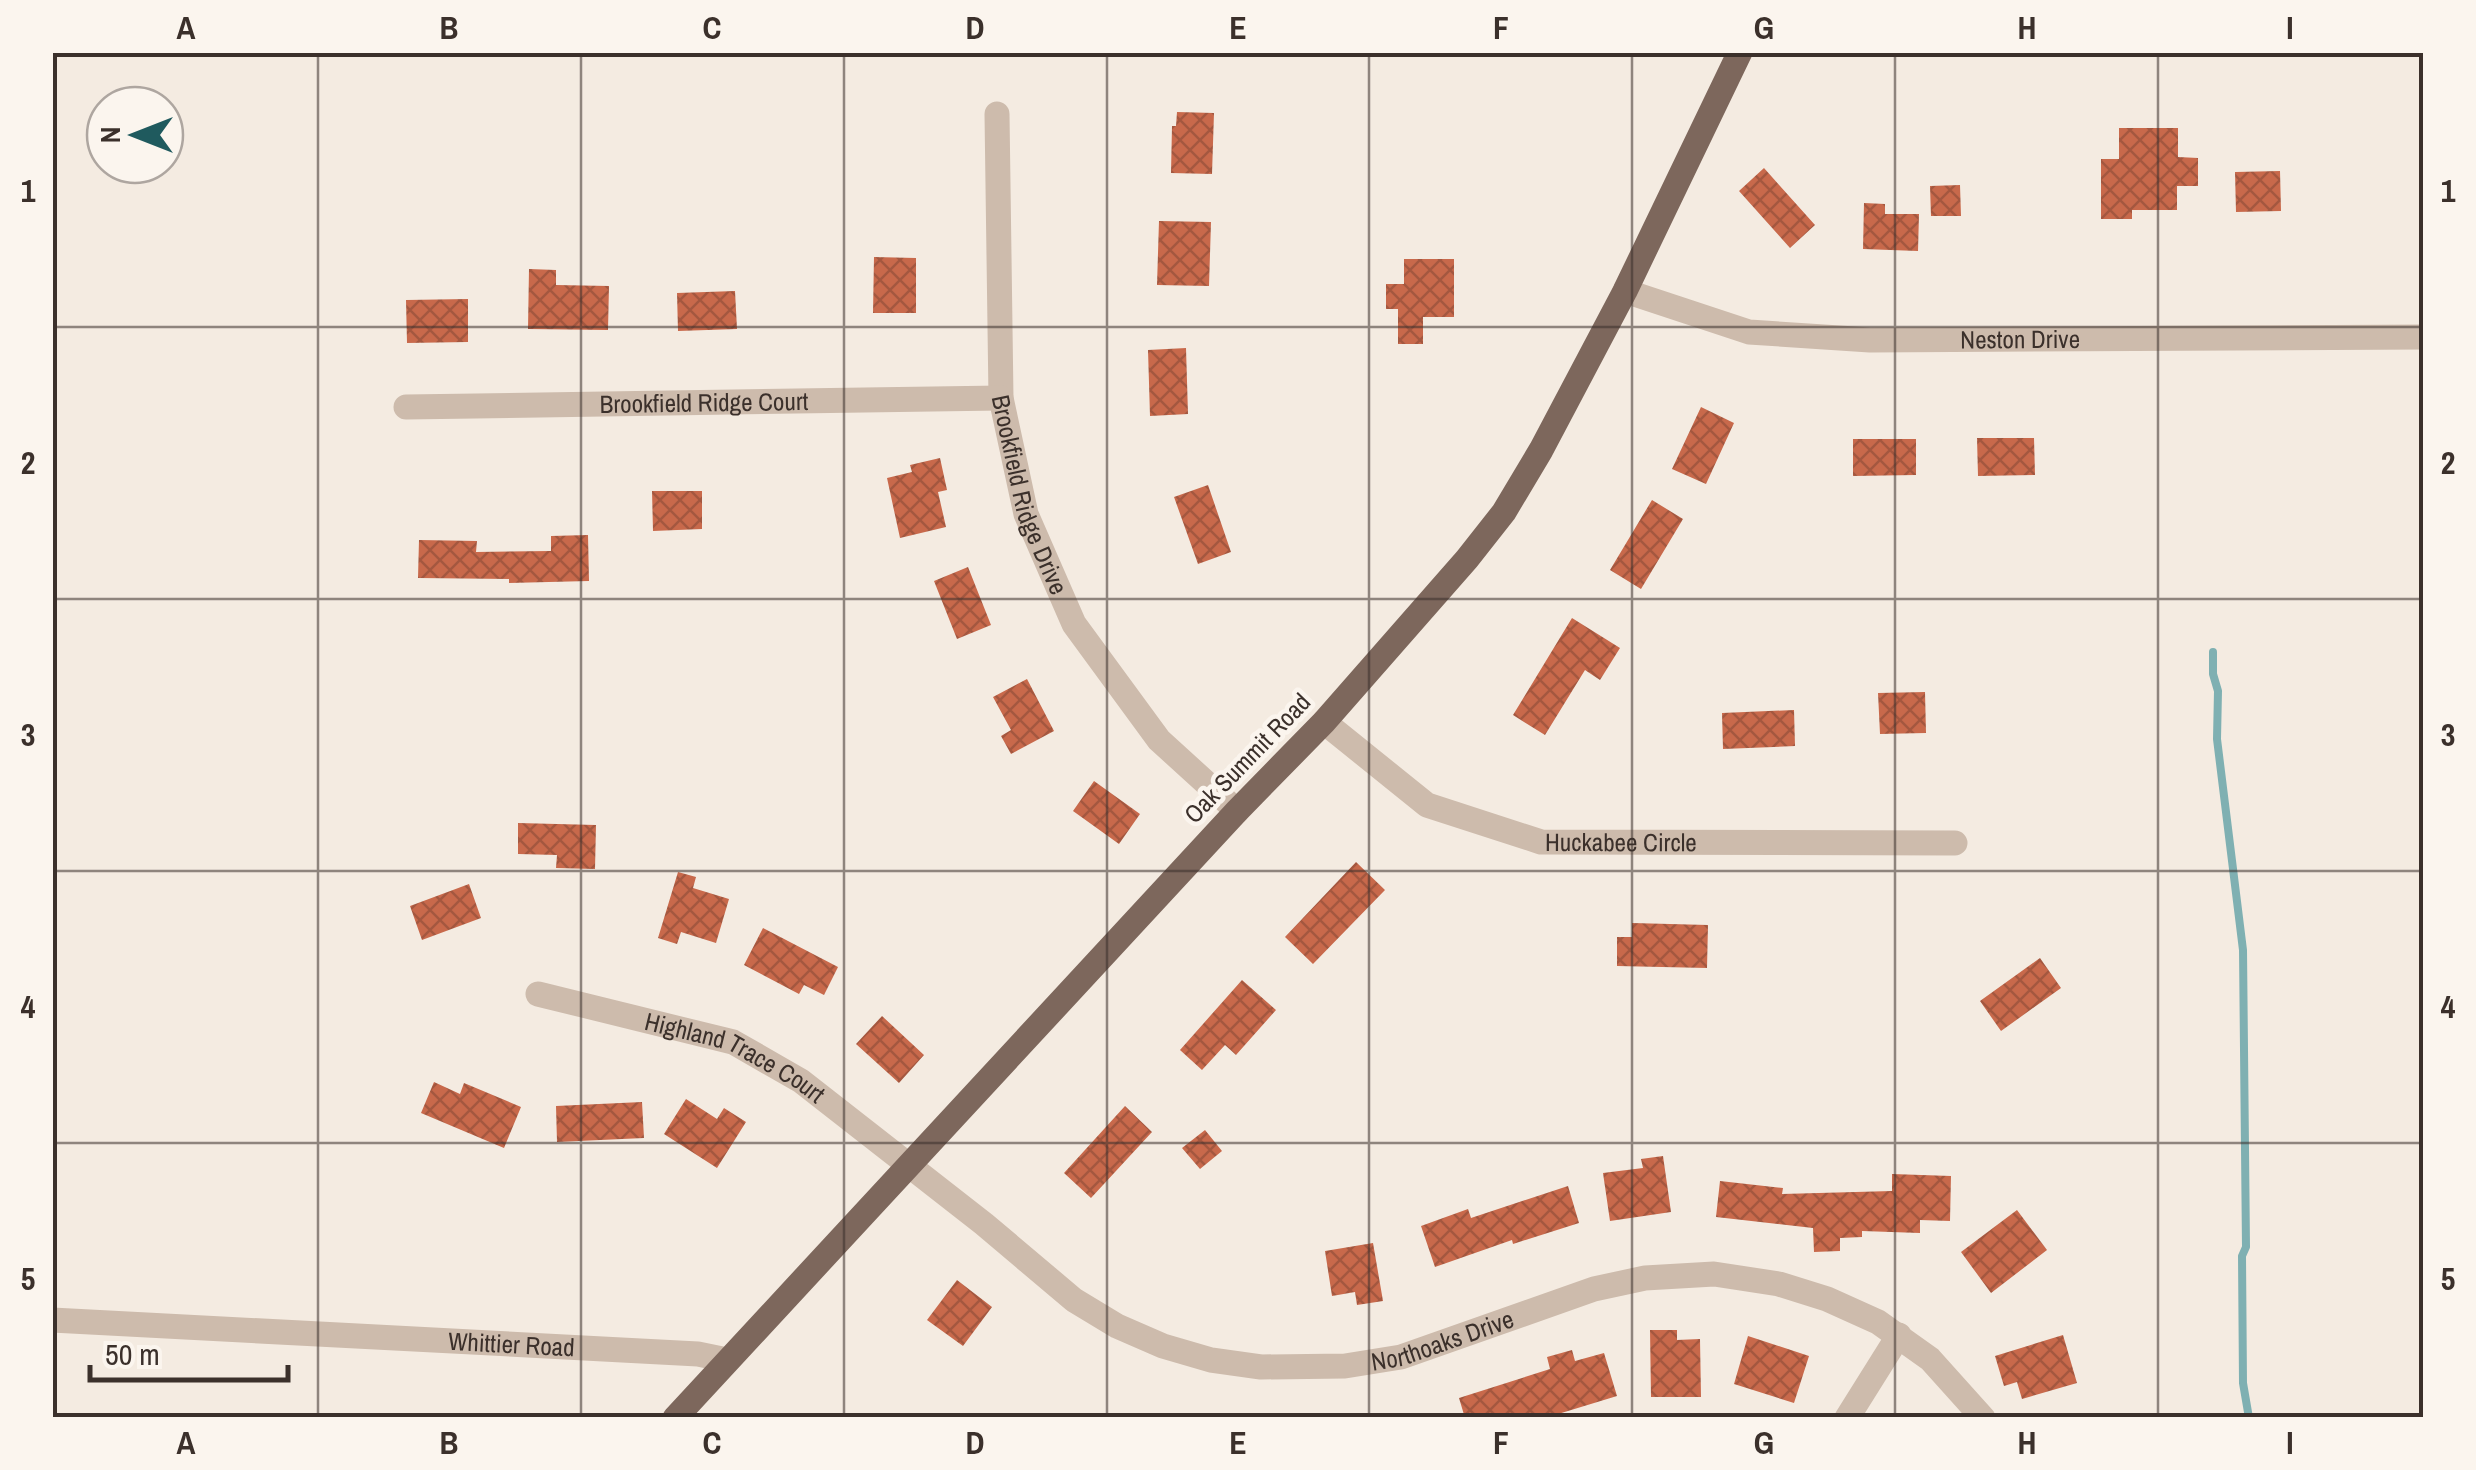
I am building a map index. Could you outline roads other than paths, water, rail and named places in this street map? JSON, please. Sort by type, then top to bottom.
[{"type":"main road","name":"Oak Summit Road","points":[[675,1418],[1324,722],[1504,512],[1542,450],[1625,291],[1740,52]]},
{"type":"street","name":"Brookfield Ridge Drive","points":[[997,114],[1001,398],[1026,514],[1074,624],[1159,740],[1237,811]]},
{"type":"street","name":"Neston Drive","points":[[1625,291],[1749,332],[1870,340],[2424,337]]},
{"type":"street","name":"Brookfield Ridge Court","points":[[406,407],[1001,398]]},
{"type":"street","name":"Huckabee Circle","points":[[1324,722],[1427,805],[1542,842],[1955,844]]},
{"type":"street","name":"Highland Trace Court","points":[[538,994],[733,1042],[801,1081],[907,1166]]},
{"type":"street","name":"Northoaks Drive","points":[[907,1166],[1074,1300],[1132,1333],[1211,1360],[1261,1367],[1345,1366],[1401,1357],[1594,1289],[1677,1274],[1714,1274],[1779,1284],[1827,1298],[1899,1335],[1940,1369],[1983,1418]]},
{"type":"street","name":"Whittier Road","points":[[52,1320],[698,1354],[728,1360]]},
{"type":"street","points":[[1847,1418],[1899,1335]]},
{"type":"waterway","points":[[2213,652],[2218,691],[2217,739],[2243,950],[2243,1383],[2249,1418]]}]
